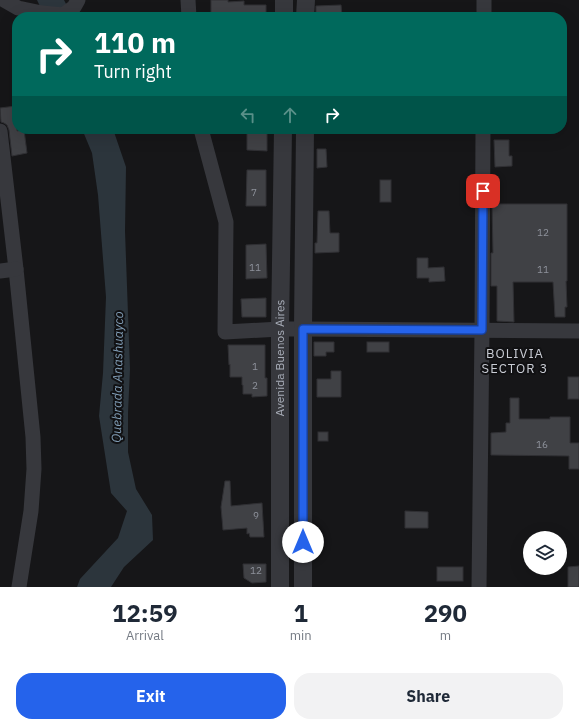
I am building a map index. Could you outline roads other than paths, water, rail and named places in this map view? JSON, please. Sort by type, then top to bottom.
[{"type":"street","points":[[4,0],[18,8],[42,12]]},
{"type":"street","points":[[66,12],[74,7],[78,0]]},
{"type":"street","points":[[188,0],[189,12]]},
{"type":"street","points":[[284,0],[284,12]]},
{"type":"street","points":[[305,12],[306,0]]},
{"type":"street","points":[[484,0],[484,12]]},
{"type":"street","points":[[0,131],[33,437],[34,470],[31,511],[19,587]]},
{"type":"street","points":[[202,134],[226,222],[225,332],[280,329],[579,331]]},
{"type":"street","name":"Avenida Buenos Aires","points":[[280,587],[280,329],[283,134]]},
{"type":"street","name":"Avenida Buenos Aires","points":[[303,587],[305,134]]},
{"type":"street","points":[[479,587],[483,134]]},
{"type":"street","points":[[0,271],[16,269]]},
{"type":"water","points":[[37,0],[64,0],[70,12],[43,12]]},
{"type":"water","name":"Quebrada Anashuayco","points":[[84,134],[115,134],[126,167],[125,231],[130,369],[128,452],[136,489],[152,515],[153,540],[124,567],[111,587],[77,587],[80,579],[118,538],[127,511],[111,493],[99,416],[103,373],[106,297],[98,195],[92,153]]},
{"type":"district","name":"BOLIVIA SECTOR 3","points":[[515,360]]}]
